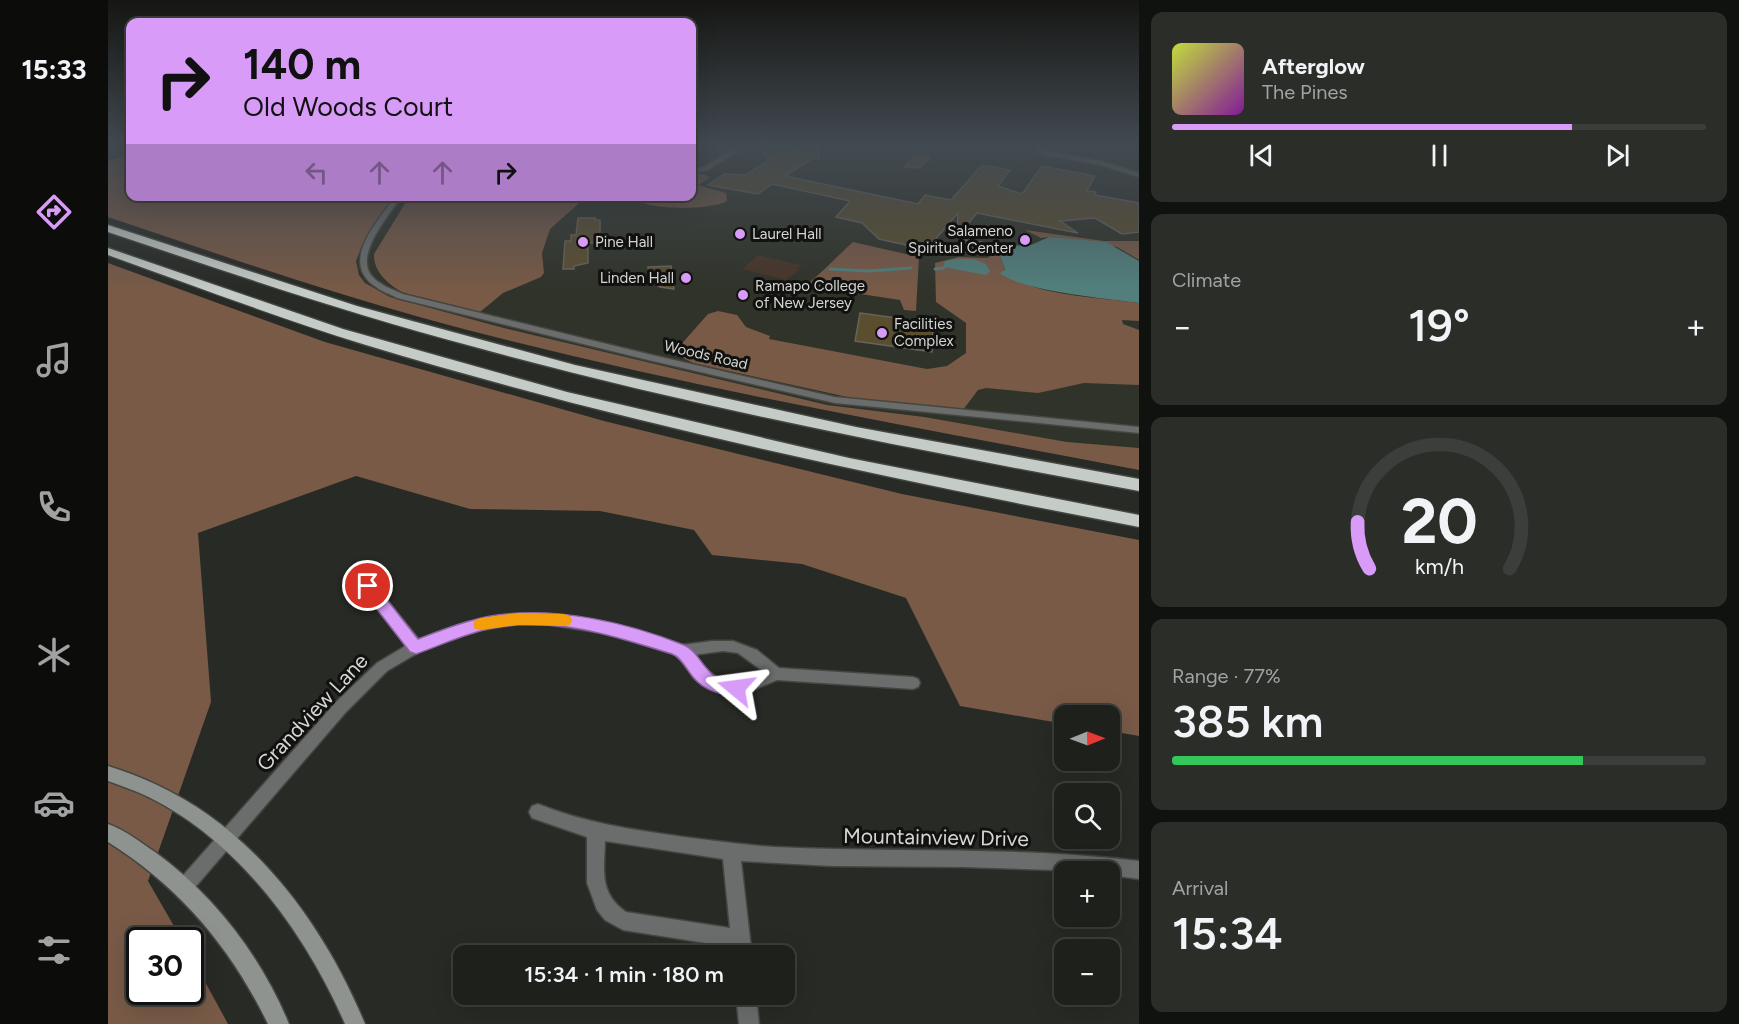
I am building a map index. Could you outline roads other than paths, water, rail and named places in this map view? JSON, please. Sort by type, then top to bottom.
[{"type":"highway","points":[[108,228],[337,304],[561,366],[699,398],[878,435],[1139,485]]},
{"type":"highway","points":[[108,250],[370,341],[573,398],[846,462],[1139,521]]},
{"type":"main road","points":[[108,773],[125,778],[179,805],[225,839],[271,884],[314,942],[355,1024]]},
{"type":"main road","points":[[108,832],[140,850],[184,886],[225,932],[261,985],[279,1024]]},
{"type":"street","name":"Woods Road","points":[[396,201],[367,246],[362,267],[370,280],[400,296],[835,400],[1139,430]]},
{"type":"street","points":[[368,586],[416,647]]},
{"type":"street","name":"Grandview Lane","points":[[184,886],[341,707],[382,667],[416,647],[468,627],[518,619],[545,619],[609,628],[682,651],[715,644],[742,648],[755,654],[776,674]]},
{"type":"street","points":[[682,651],[700,675],[722,687],[748,686],[776,674],[913,683]]},
{"type":"street","name":"Mountainview Drive","points":[[538,812],[596,833],[731,852],[787,856],[1065,861],[1139,870]]},
{"type":"street","points":[[596,833],[596,890],[602,904],[610,914],[623,921],[732,945]]},
{"type":"street","points":[[731,852],[741,945]]},
{"type":"street","points":[[747,1005],[748,1024]]},
{"type":"water","points":[[1049,237],[1106,242],[1139,261],[1139,303],[1026,285],[1000,273],[1005,270],[998,249],[1002,246],[1031,245]]},
{"type":"water","points":[[974,259],[986,264],[990,271],[986,275],[943,267],[945,261]]},
{"type":"waterway","points":[[830,269],[868,271],[911,268]]},
{"type":"waterway","points":[[935,269],[944,268]]},
{"type":"place","name":"Laurel Hall","points":[[740,234]]},
{"type":"place","name":"Salameno Spiritual Center","points":[[1025,240]]},
{"type":"place","name":"Pine Hall","points":[[583,242]]},
{"type":"place","name":"Linden Hall","points":[[686,278]]},
{"type":"place","name":"Ramapo College of New Jersey","points":[[743,295]]},
{"type":"place","name":"Facilities Complex","points":[[882,333]]}]
